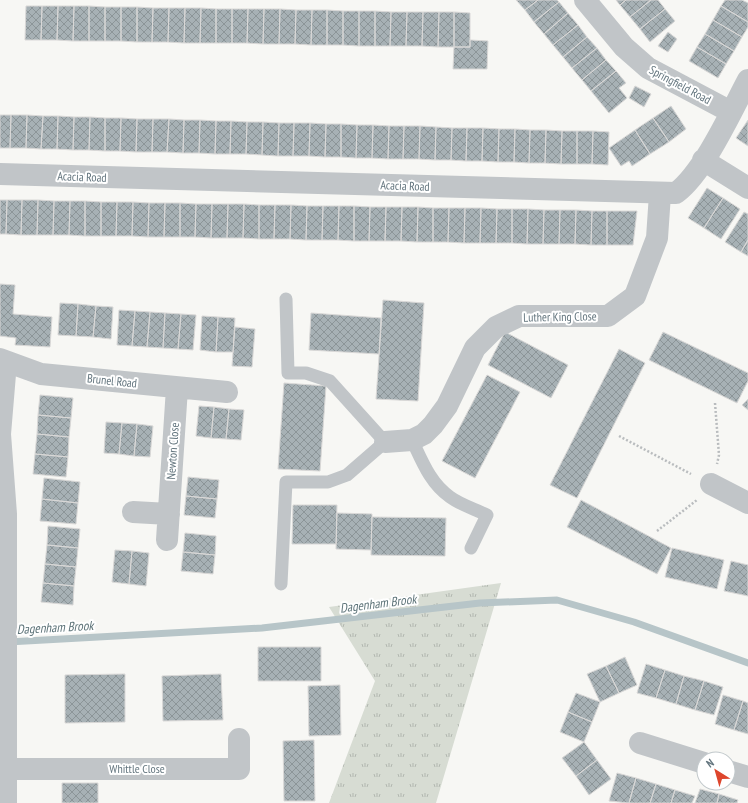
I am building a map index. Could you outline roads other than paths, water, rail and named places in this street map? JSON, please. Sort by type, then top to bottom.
[{"type":"street","name":"Springfield Road","points":[[585,0],[624,47],[648,68],[731,112]]},
{"type":"street","name":"Acacia Road","points":[[0,174],[660,194],[676,193],[687,184],[704,160],[748,80]]},
{"type":"street","points":[[704,160],[748,188]]},
{"type":"street","name":"Luther King Close","points":[[385,442],[412,440],[424,434],[433,425],[447,406],[475,348],[496,327],[519,316],[608,316],[635,296],[658,238],[660,194]]},
{"type":"street","points":[[3,360],[0,434],[3,514],[6,803]]},
{"type":"street","name":"Brunel Road","points":[[3,360],[41,374],[227,392]]},
{"type":"street","name":"Newton Close","points":[[167,540],[177,388]]},
{"type":"street","points":[[711,484],[748,503]]},
{"type":"street","points":[[133,512],[169,514]]},
{"type":"street","name":"Whittle Close","points":[[6,769],[238,769],[239,739]]},
{"type":"street","points":[[640,743],[696,760]]},
{"type":"street","points":[[736,774],[748,778]]},
{"type":"lane","points":[[281,584],[286,482],[328,482],[347,475],[385,442],[330,382],[306,373],[288,373],[286,299]]},
{"type":"lane","points":[[412,440],[426,470],[438,487],[451,498],[487,515],[471,548]]},
{"type":"waterway","name":"Dagenham Brook","points":[[8,642],[262,628],[480,603],[557,600],[634,622],[748,663]]}]
